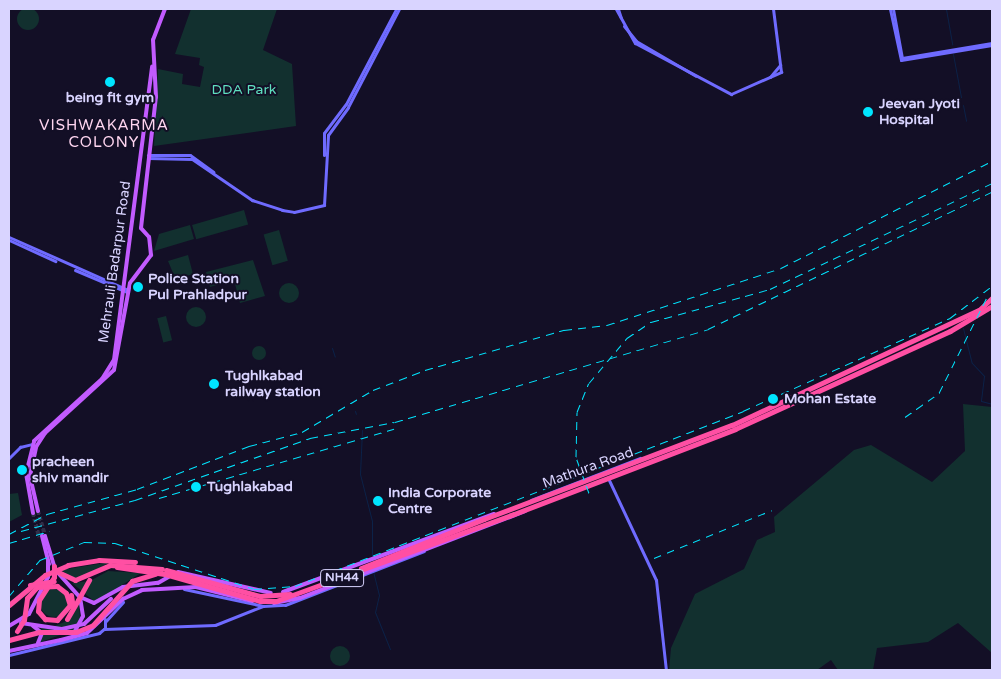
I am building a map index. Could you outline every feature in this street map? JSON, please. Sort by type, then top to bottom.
[{"type":"highway","name":"Mathura Road","points":[[9,639],[28,633],[87,628],[102,618],[129,583],[163,572],[260,596],[288,595],[486,517],[656,455],[799,395],[979,310],[992,298]]},
{"type":"highway","name":"Mathura Road","points":[[9,605],[30,585],[52,571],[86,561],[123,560],[260,601],[276,601],[514,514],[734,429],[950,331],[992,306]]},
{"type":"highway","points":[[58,572],[70,579],[82,579],[110,565],[163,572]]},
{"type":"highway","points":[[9,639],[23,623],[27,598],[39,586],[62,589],[69,599],[68,610],[60,620],[47,620],[38,611],[37,601],[54,579],[54,566]]},
{"type":"highway","points":[[37,601],[39,618],[48,624],[58,624],[70,615],[87,582],[101,571],[117,567],[163,572]]},
{"type":"highway","points":[[30,585],[46,580],[63,586],[72,598],[70,615]]},
{"type":"main road","name":"Mehrauli Badarpur Road","points":[[154,74],[112,367],[47,425],[32,444],[27,485],[36,512],[30,476],[36,447],[45,433],[114,370],[128,291],[151,255],[149,237],[141,228],[154,74],[151,36],[164,9]]},
{"type":"main road","name":"Mathura Road","points":[[9,653],[36,644],[87,633],[105,620],[134,592],[196,587],[265,605],[328,586],[424,552],[527,509]]},
{"type":"main road","name":"Mathura Road","points":[[77,594],[97,603],[116,592],[158,583],[172,575],[184,572],[270,594],[326,578],[486,517]]},
{"type":"main road","points":[[9,626],[28,615],[49,578],[48,552],[43,536],[48,552]]},
{"type":"main road","points":[[49,559],[77,594],[82,619],[73,634],[61,640]]},
{"type":"main road","points":[[355,567],[358,575]]},
{"type":"main road","points":[[172,575],[169,583],[175,588]]},
{"type":"main road","points":[[196,587],[198,576]]},
{"type":"main road","points":[[326,578],[328,586]]},
{"type":"main road","points":[[14,622],[62,629],[84,624],[116,592]]},
{"type":"main road","points":[[24,623],[42,632],[36,644]]},
{"type":"street","points":[[148,157],[190,155],[257,202],[291,212],[313,210],[326,201],[324,133],[346,104],[398,9]]},
{"type":"street","points":[[617,9],[635,43],[721,92],[735,92],[781,72],[772,9]]},
{"type":"street","points":[[892,9],[902,58],[992,44]]},
{"type":"street","points":[[9,239],[128,291]]},
{"type":"street","points":[[9,458],[21,447],[32,444]]},
{"type":"street","points":[[608,478],[656,580],[666,670]]},
{"type":"street","points":[[104,629],[105,620],[125,600],[142,592],[195,590],[265,605],[293,603],[373,570]]},
{"type":"street","points":[[9,653],[79,640],[104,629],[215,625],[265,605]]},
{"type":"green space","points":[[24,8],[32,8],[39,15],[39,23],[32,30],[24,30],[17,23],[17,15]]},
{"type":"green space","name":"DDA Park","points":[[191,9],[277,9],[263,50],[292,64],[296,126],[154,146],[158,69],[183,74],[182,84],[200,87],[204,67],[199,65],[200,58],[175,54]]},
{"type":"green space","points":[[244,210],[248,224],[196,239],[192,225]]},
{"type":"green space","points":[[190,225],[194,239],[154,251],[159,234]]},
{"type":"green space","points":[[279,230],[288,261],[272,265],[264,234]]},
{"type":"green space","points":[[188,255],[193,274],[187,276],[188,282],[178,285],[168,261]]},
{"type":"green space","points":[[253,260],[265,296],[240,303],[234,280],[210,287],[206,272]]},
{"type":"green space","points":[[289,283],[296,286],[299,293],[296,300],[289,303],[282,300],[279,293],[282,286]]},
{"type":"green space","points":[[196,307],[203,310],[206,317],[203,324],[196,327],[189,324],[186,317],[189,310]]},
{"type":"green space","points":[[166,316],[172,340],[163,342],[157,318]]},
{"type":"green space","points":[[256,346],[262,346],[266,353],[262,360],[256,360],[252,356],[252,350]]},
{"type":"green space","points":[[963,404],[992,407],[992,653],[958,623],[928,642],[877,648],[873,670],[838,670],[831,660],[817,670],[669,670],[671,648],[695,594],[744,569],[757,540],[775,532],[774,517],[854,450],[871,445],[932,482],[965,451]]},
{"type":"green space","points":[[18,493],[22,515],[9,522],[9,494]]},
{"type":"green space","points":[[110,562],[83,577],[73,578],[61,570]]},
{"type":"green space","points":[[108,571],[141,573],[95,602],[72,583],[90,581]]},
{"type":"green space","points":[[54,589],[64,593],[68,603],[64,613],[54,617],[44,613],[40,603],[44,593]]},
{"type":"green space","points":[[79,600],[80,619],[74,630],[41,642],[41,628],[62,630],[54,626],[67,621]]},
{"type":"green space","points":[[340,646],[347,649],[350,656],[347,663],[340,666],[333,663],[330,656],[333,649]]},
{"type":"waterway","points":[[946,9],[952,44]]},
{"type":"waterway","points":[[953,54],[961,97]]},
{"type":"waterway","points":[[963,105],[966,121]]},
{"type":"waterway","points":[[963,328],[972,363],[984,376],[981,401],[992,404]]},
{"type":"waterway","points":[[332,348],[335,357]]},
{"type":"waterway","points":[[362,430],[360,474],[372,521],[372,557]]},
{"type":"waterway","points":[[373,571],[379,595],[375,612],[390,649]]},
{"type":"tunnel","points":[[38,511],[45,536]]},
{"type":"tunnel","points":[[33,513],[39,537]]},
{"type":"railway","points":[[9,534],[47,514],[137,489],[249,446],[302,432],[373,390],[425,370],[564,330],[607,325],[781,268],[992,161]]},
{"type":"railway","points":[[589,493],[576,457],[577,412],[589,383],[627,338],[651,322],[770,289],[992,183]]},
{"type":"railway","points":[[21,531],[135,500],[310,438],[395,422],[708,329],[992,192]]},
{"type":"railway","points":[[9,596],[40,560],[84,542],[115,543],[254,589],[295,586],[743,411],[950,318],[992,286]]},
{"type":"railway","points":[[905,417],[939,393],[987,297]]},
{"type":"railway","points":[[159,498],[394,429]]},
{"type":"railway","points":[[654,558],[772,510]]},
{"type":"railway","points":[[9,543],[49,531]]},
{"type":"place","name":"being fit gym","points":[[110,82]]},
{"type":"place","name":"Jeevan Jyoti Hospital","points":[[868,112]]},
{"type":"place","name":"Police Station Pul Prahladpur","points":[[138,287]]},
{"type":"place","name":"Tughlkabad railway station","points":[[214,384]]},
{"type":"place","name":"Mohan Estate","points":[[773,399]]},
{"type":"place","name":"pracheen shiv mandir","points":[[22,470]]},
{"type":"place","name":"Tughlakabad","points":[[196,487]]},
{"type":"place","name":"India Corporate Centre","points":[[378,501]]},
{"type":"district","name":"VISHWAKARMA COLONY","points":[[104,134]]}]
